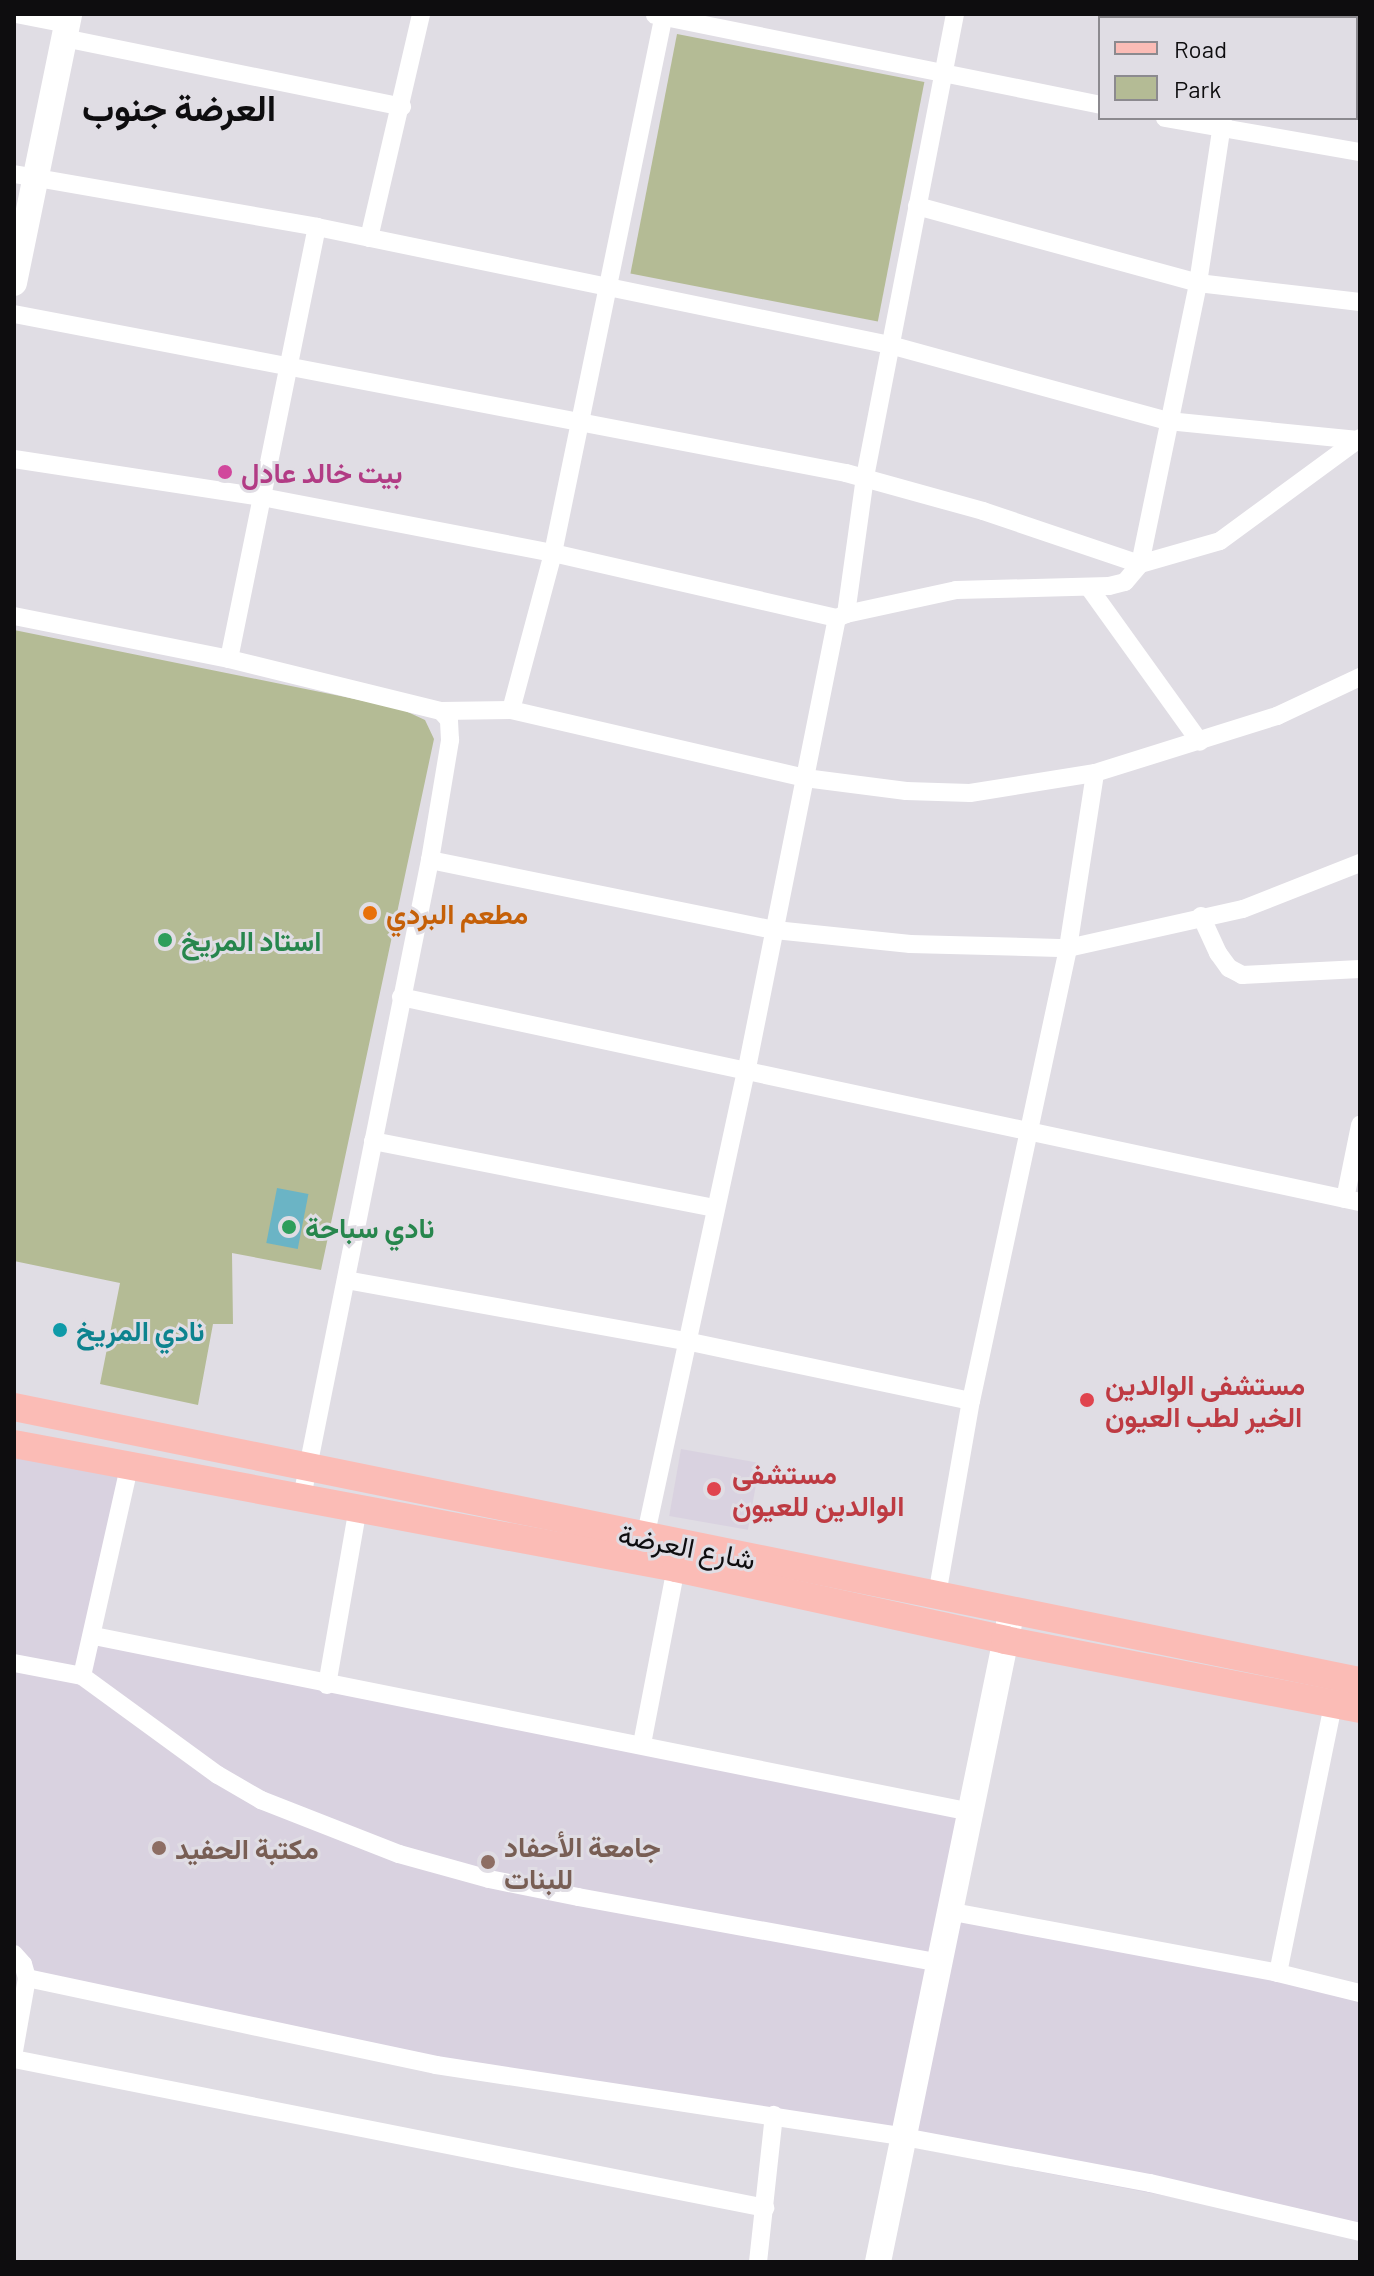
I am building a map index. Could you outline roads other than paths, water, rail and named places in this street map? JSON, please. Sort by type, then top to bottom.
[{"type":"main road","name":"شارع العرضة","points":[[14,1407],[645,1538],[1360,1681]]},
{"type":"main road","name":"شارع العرضة","points":[[14,1444],[676,1568],[1005,1640],[1346,1707]]},
{"type":"street","points":[[16,14],[402,107]]},
{"type":"street","points":[[369,238],[402,107],[421,14]]},
{"type":"street","points":[[645,1538],[841,616],[955,14]]},
{"type":"street","points":[[511,710],[553,553],[660,15],[1098,105]]},
{"type":"street","points":[[14,283],[25,176],[67,26]]},
{"type":"street","points":[[1184,120],[1221,124],[1360,152]]},
{"type":"street","points":[[14,459],[262,497],[553,553],[841,616],[956,590],[1090,589],[1125,582],[1140,564],[1198,283],[1221,124]]},
{"type":"street","points":[[25,176],[317,227],[890,345],[1168,421],[1359,439]]},
{"type":"street","points":[[917,206],[1198,283],[1360,302]]},
{"type":"street","points":[[229,659],[317,227]]},
{"type":"street","points":[[14,314],[865,477],[983,511],[1140,564],[1220,541],[1359,439]]},
{"type":"street","points":[[1090,589],[1200,742]]},
{"type":"street","points":[[14,616],[229,659],[441,711],[511,710],[805,778],[906,791],[970,793],[1095,773],[1277,716],[1360,677]]},
{"type":"street","points":[[302,1497],[430,860],[450,740],[449,720],[441,711]]},
{"type":"street","points":[[937,1595],[971,1401],[1068,948],[1095,773]]},
{"type":"street","points":[[430,860],[775,930],[910,944],[1068,948],[1243,909],[1360,863]]},
{"type":"street","points":[[1201,916],[1223,960],[1242,975],[1360,969]]},
{"type":"street","points":[[401,997],[747,1068],[1027,1132],[1352,1200],[1360,1125]]},
{"type":"street","points":[[373,1141],[714,1208]]},
{"type":"street","points":[[346,1280],[686,1341],[971,1401]]},
{"type":"street","points":[[82,1676],[94,1636],[129,1467]]},
{"type":"street","points":[[327,1685],[358,1508]]},
{"type":"street","points":[[642,1744],[676,1568]]},
{"type":"street","points":[[878,2262],[953,1912],[1011,1611]]},
{"type":"street","points":[[94,1636],[971,1812]]},
{"type":"street","points":[[14,1663],[82,1676],[218,1775],[261,1800],[399,1854],[504,1882],[940,1963]]},
{"type":"street","points":[[1278,1973],[1346,1707]]},
{"type":"street","points":[[953,1912],[1278,1973],[1360,1993]]},
{"type":"street","points":[[14,1954],[23,1964],[27,1978],[14,2051]]},
{"type":"street","points":[[27,1978],[436,2065],[904,2137],[1150,2183],[1360,2232]]},
{"type":"street","points":[[14,2059],[765,2208]]},
{"type":"street","points":[[758,2262],[774,2115]]},
{"type":"water","points":[[277,1188],[308,1194],[298,1249],[266,1243]]},
{"type":"place","name":"بيت خالد عادل","points":[[225,472]]},
{"type":"place","name":"مطعم البردي","points":[[370,913]]},
{"type":"place","name":"استاد المريخ","points":[[165,940]]},
{"type":"place","name":"نادي سباحة","points":[[289,1227]]},
{"type":"place","name":"نادي المريخ","points":[[60,1330]]},
{"type":"place","name":"مستشفى الوالدين الخير لطب العيون","points":[[1087,1400]]},
{"type":"place","name":"مستشفى الوالدين للعيون","points":[[714,1489]]},
{"type":"place","name":"مكتبة الحفيد","points":[[159,1848]]},
{"type":"place","name":"جامعة الأحفاد للبنات","points":[[488,1862]]},
{"type":"district","name":"العرضة جنوب","points":[[179,107]]}]
